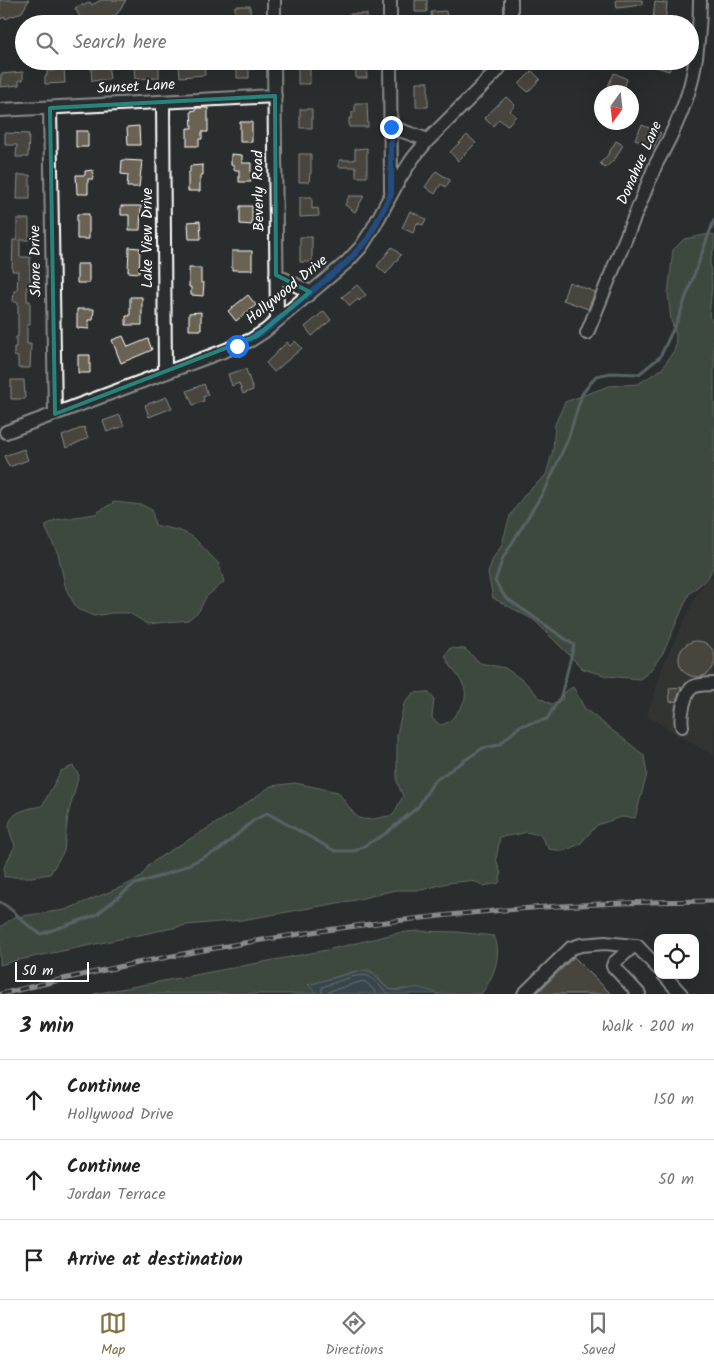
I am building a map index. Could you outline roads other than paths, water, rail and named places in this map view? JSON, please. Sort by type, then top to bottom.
[{"type":"street","points":[[274,0],[274,15]]},
{"type":"street","points":[[390,0],[390,15]]},
{"type":"street","points":[[511,0],[511,15]]},
{"type":"street","name":"Donahue Lane","points":[[699,28],[700,0]]},
{"type":"street","name":"Beverly Road","points":[[274,70],[277,320]]},
{"type":"street","points":[[390,70],[391,194]]},
{"type":"street","name":"Hollywood Drive","points":[[6,432],[244,343],[257,336],[347,262],[361,247],[408,164],[428,140],[497,70]]},
{"type":"street","name":"Donahue Lane","points":[[587,333],[656,164],[668,142],[689,88],[694,70]]},
{"type":"street","name":"Sunset Lane","points":[[0,110],[274,96]]},
{"type":"street","name":"Lake View Drive","points":[[163,102],[165,373]]},
{"type":"street","name":"Shore Drive","points":[[50,108],[55,414]]},
{"type":"street","points":[[391,127],[428,140]]},
{"type":"street","points":[[276,275],[310,292]]},
{"type":"street","points":[[682,726],[682,710],[690,690],[694,686],[714,684]]},
{"type":"street","points":[[524,994],[571,948],[581,945],[605,943],[637,946],[654,964]]},
{"type":"street","points":[[634,946],[613,966],[639,994]]},
{"type":"street","points":[[668,979],[681,994]]},
{"type":"water","points":[[363,970],[372,973],[391,990],[419,988],[438,994],[318,994],[308,985]]},
{"type":"waterway","points":[[0,902],[41,934],[96,915],[133,885],[175,871],[219,850],[253,821],[267,813],[335,851],[355,851],[385,834],[418,807],[434,781],[483,748],[499,745],[520,726],[547,719],[561,696],[574,645],[505,597],[495,581],[503,558],[547,486],[568,439],[582,394],[596,376],[611,373],[639,374],[660,357],[678,319],[714,220]]},
{"type":"railway","points":[[1,994],[177,955],[265,939],[354,926],[534,908],[714,901]]}]
